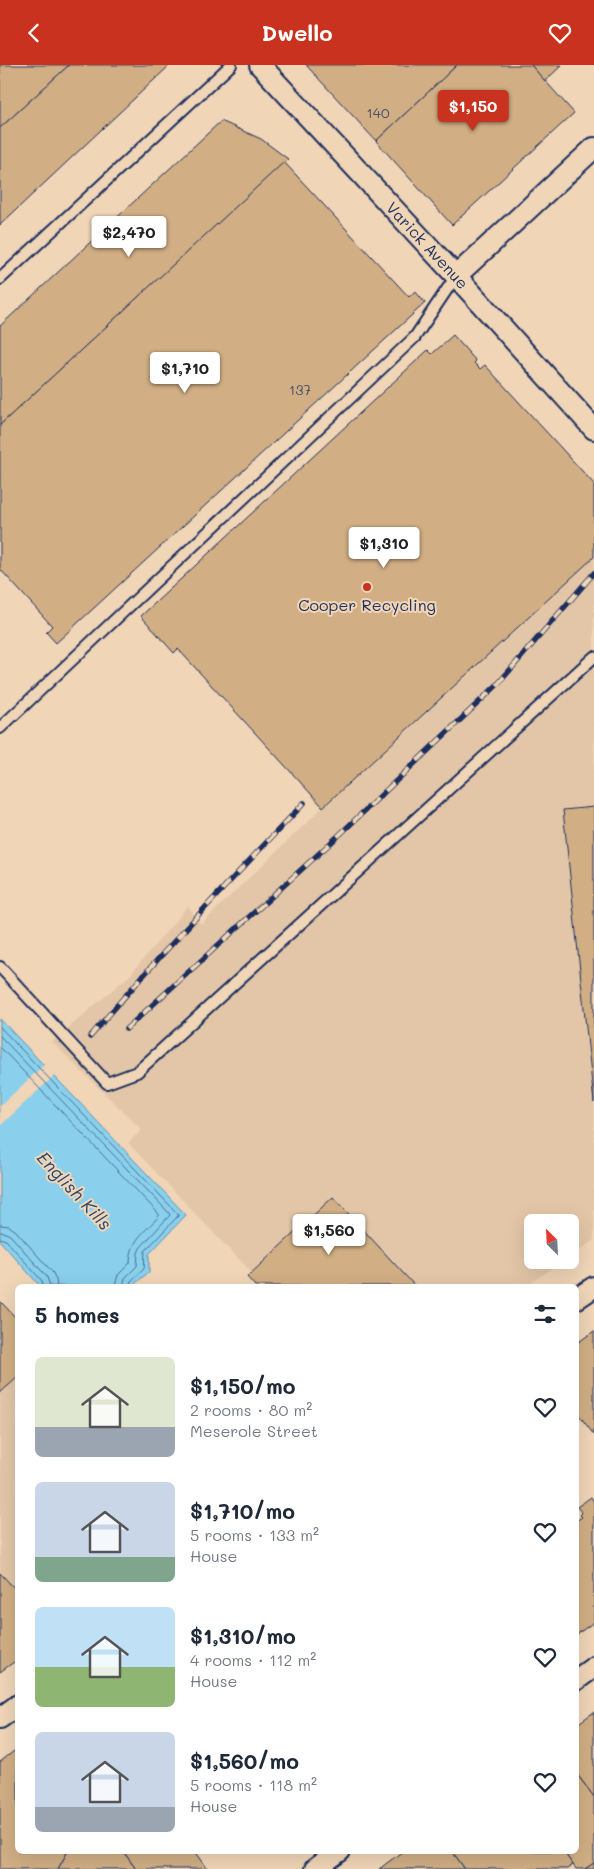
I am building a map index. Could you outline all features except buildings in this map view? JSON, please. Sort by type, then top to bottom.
[{"type":"street","name":"Varick Avenue","points":[[260,65],[456,276],[594,429]]},
{"type":"street","points":[[456,276],[594,149]]},
{"type":"street","points":[[579,1297],[594,1287]]},
{"type":"street","points":[[579,1678],[594,1667]]},
{"type":"street","points":[[0,1718],[15,1707]]},
{"type":"street","points":[[315,1869],[336,1854]]},
{"type":"lane","points":[[0,279],[231,65]]},
{"type":"lane","points":[[0,728],[415,337],[456,276]]},
{"type":"lane","points":[[0,967],[107,1083],[137,1072],[594,657]]},
{"type":"shaded area","points":[[594,557],[594,807],[563,811],[594,1103],[594,1240],[579,1251],[579,1214],[524,1214],[524,1269],[552,1269],[529,1284],[413,1284],[333,1198],[251,1272],[128,1143],[142,1130],[52,1042],[130,975],[188,906],[201,924],[323,807]]},
{"type":"shaded area","points":[[15,1379],[15,1590],[0,1573],[0,1393]]},
{"type":"water","name":"English Kills","points":[[0,1019],[186,1215],[149,1254],[149,1272],[134,1284],[38,1284],[0,1241]]},
{"type":"pier","points":[[45,1064],[55,1075],[0,1126],[0,1106]]},
{"type":"railway","points":[[126,1029],[336,838],[497,685],[594,573]]},
{"type":"railway","points":[[90,1037],[168,948],[304,803]]},
{"type":"place","name":"Cooper Recycling","points":[[367,587]]}]
